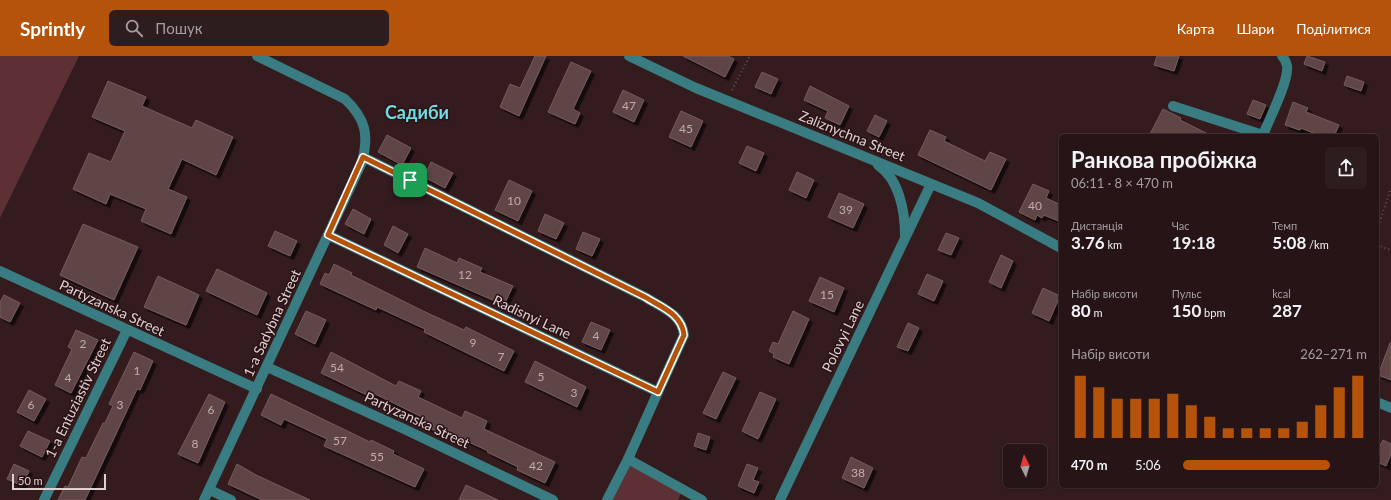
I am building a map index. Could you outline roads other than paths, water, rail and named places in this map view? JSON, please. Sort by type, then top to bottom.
[{"type":"street","name":"1-a Sadybna Street","points":[[204,500],[328,235],[363,157],[367,144],[365,130],[355,108],[345,99],[257,56]]},
{"type":"street","name":"Zaliznychna Street","points":[[630,56],[726,101],[978,203],[1059,247]]},
{"type":"street","points":[[1265,134],[1287,70],[1285,59],[1282,56]]},
{"type":"street","points":[[1173,106],[1258,134]]},
{"type":"street","points":[[363,157],[645,297],[676,317],[683,327],[684,335],[628,459],[607,500]]},
{"type":"street","points":[[869,158],[886,170],[894,183],[905,219],[905,239]]},
{"type":"street","name":"Polovyi Lane","points":[[780,500],[931,184]]},
{"type":"street","name":"Radisnyi Lane","points":[[328,235],[658,392]]},
{"type":"street","name":"Partyzanska Street","points":[[0,271],[257,389]]},
{"type":"street","name":"1-a Entuziastiv Street","points":[[44,500],[127,330]]},
{"type":"street","name":"Partyzanska Street","points":[[267,367],[402,428],[553,500]]},
{"type":"street","points":[[1379,403],[1391,408]]},
{"type":"street","points":[[628,459],[682,491],[702,500]]},
{"type":"street","points":[[210,490],[231,500]]},
{"type":"district","name":"Садиби","points":[[417,113]]}]
